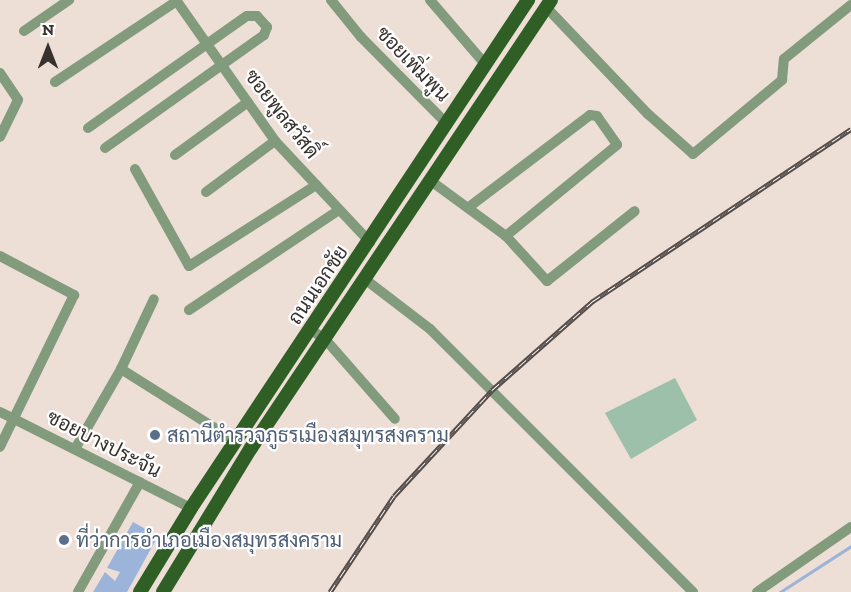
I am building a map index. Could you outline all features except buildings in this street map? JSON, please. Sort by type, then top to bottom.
[{"type":"main road","name":"ถนนเอกชัย","points":[[140,592],[191,508],[370,242],[528,0]]},
{"type":"main road","name":"ถนนเอกชัย","points":[[163,592],[195,537],[548,4]]},
{"type":"street","points":[[24,31],[69,0]]},
{"type":"street","name":"ซอยเพิ่มพูน","points":[[331,0],[361,37],[447,124]]},
{"type":"street","points":[[430,0],[486,64]]},
{"type":"street","points":[[55,82],[176,1]]},
{"type":"street","name":"ซอยพูลสวัสดิ์","points":[[176,1],[275,141],[370,242]]},
{"type":"street","points":[[548,4],[648,114],[693,154],[782,80],[784,59],[851,5]]},
{"type":"street","points":[[88,128],[206,42],[247,16],[257,16],[267,27],[264,35],[105,148]]},
{"type":"street","points":[[0,73],[18,100],[0,137]]},
{"type":"street","points":[[175,155],[248,102]]},
{"type":"street","points":[[469,207],[590,115],[597,116],[617,145],[506,236]]},
{"type":"street","points":[[206,192],[275,141]]},
{"type":"street","points":[[135,169],[189,266],[316,185]]},
{"type":"street","points":[[431,181],[506,236],[547,281],[635,211]]},
{"type":"street","points":[[189,310],[339,210]]},
{"type":"street","points":[[0,256],[74,295],[0,447]]},
{"type":"street","points":[[366,279],[430,330],[693,592]]},
{"type":"street","points":[[75,449],[121,369],[154,300]]},
{"type":"street","points":[[311,330],[325,339],[395,419]]},
{"type":"street","points":[[121,369],[237,442]]},
{"type":"street","name":"ซอยบางประจัน","points":[[0,412],[191,508]]},
{"type":"street","points":[[78,592],[140,482]]},
{"type":"street","points":[[757,592],[851,527]]},
{"type":"green space","points":[[675,378],[697,420],[631,459],[605,413]]},
{"type":"water","points":[[133,522],[158,536],[127,592],[93,592],[105,572],[115,581],[120,572],[107,568]]},
{"type":"waterway","points":[[780,592],[851,546]]},
{"type":"railway","points":[[330,592],[394,496],[492,390],[593,301],[851,129]]},
{"type":"place","name":"สถานีตำรวจภูธรเมืองสมุทรสงคราม","points":[[155,435]]},
{"type":"place","name":"ที่ว่าการอำเภอเมืองสมุทรสงคราม","points":[[64,540]]}]
